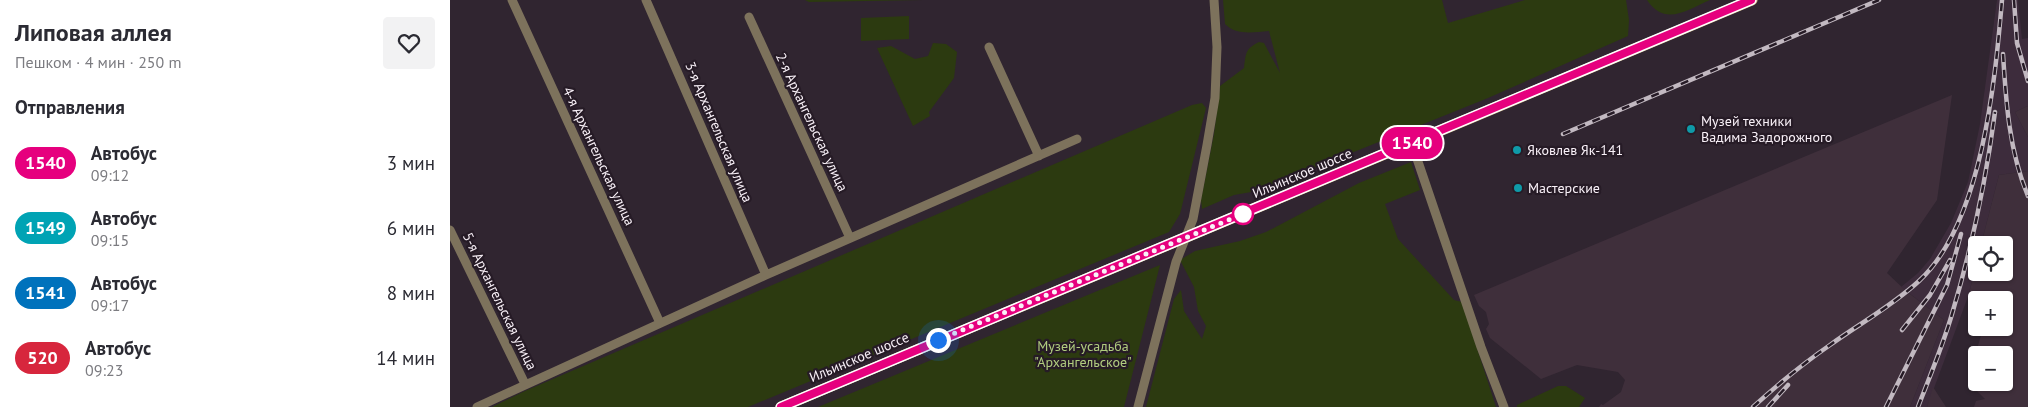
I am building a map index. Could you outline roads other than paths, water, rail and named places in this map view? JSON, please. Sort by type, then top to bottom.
[{"type":"main road","name":"Ильинское шоссе","points":[[780,407],[1412,144],[1752,0]]},
{"type":"street","name":"4-я Архангельская улица","points":[[512,0],[660,323]]},
{"type":"street","name":"3-я Архангельская улица","points":[[646,0],[766,275]]},
{"type":"street","points":[[1138,407],[1176,262],[1193,219],[1215,98],[1217,46],[1214,0]]},
{"type":"street","name":"2-я Архангельская улица","points":[[749,17],[850,238]]},
{"type":"street","points":[[989,47],[1039,156]]},
{"type":"street","points":[[477,407],[766,275],[1077,139]]},
{"type":"street","points":[[1412,144],[1481,347],[1504,407]]},
{"type":"street","name":"5-я Архангельская улица","points":[[450,230],[525,384]]},
{"type":"railway","points":[[1563,134],[1879,0]]},
{"type":"railway","points":[[1753,407],[1810,359],[1909,290],[1940,256],[1958,224],[1982,150],[1995,70],[2002,0]]},
{"type":"railway","points":[[2014,0],[2017,43],[2028,81]]},
{"type":"railway","points":[[2003,54],[2007,108],[2016,162],[2028,196]]},
{"type":"railway","points":[[1918,407],[1945,337],[1966,264],[1983,188],[1995,112]]},
{"type":"railway","points":[[1886,407],[1947,285],[1961,234]]},
{"type":"railway","points":[[1902,330],[1930,295],[1950,260]]},
{"type":"railway","points":[[1768,407],[1788,385]]},
{"type":"place","name":"Музей техники Вадима Задорожного","points":[[1691,129]]},
{"type":"place","name":"Яковлев Як-141","points":[[1517,150]]},
{"type":"place","name":"Мастерские","points":[[1518,188]]},
{"type":"park label","name":"Музей-усадьба \"Архангельское\"","points":[[1083,354]]}]
